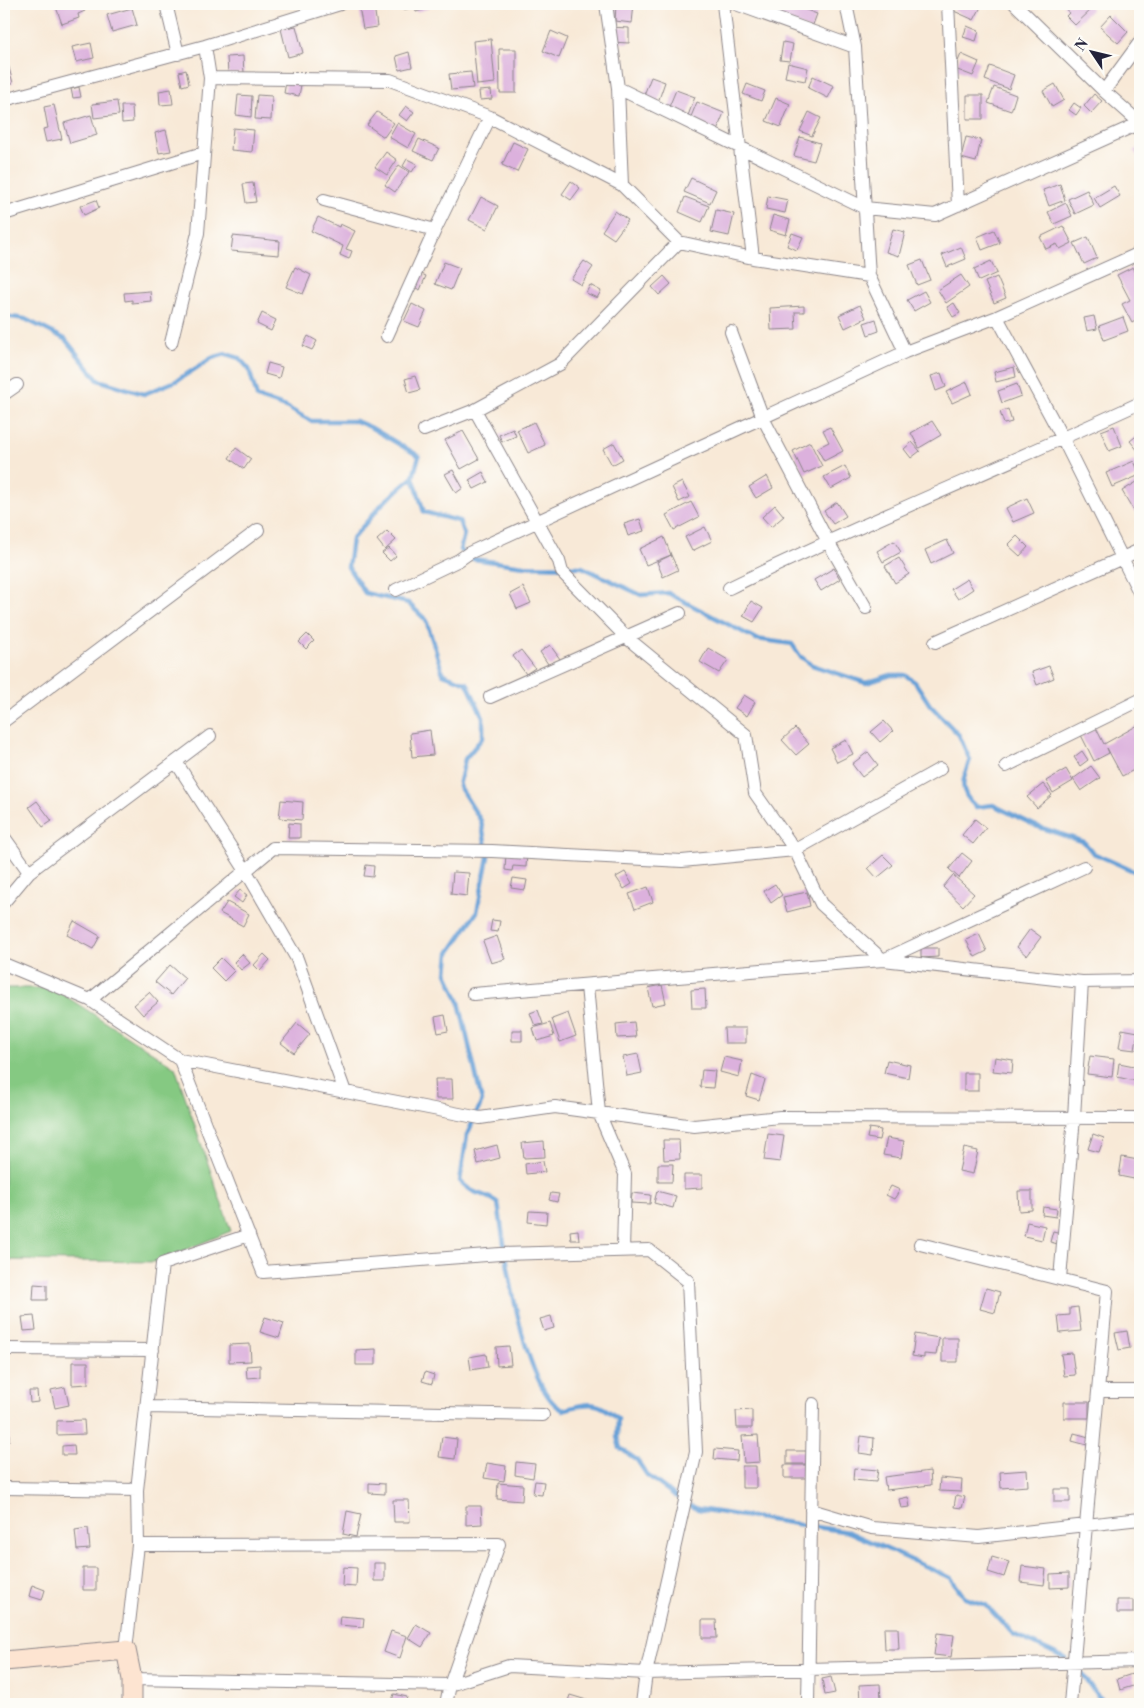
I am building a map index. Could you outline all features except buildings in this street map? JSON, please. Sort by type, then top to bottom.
[{"type":"street","points":[[166,4],[178,54]]},
{"type":"street","points":[[4,100],[178,54],[340,4]]},
{"type":"street","points":[[606,4],[618,88],[622,185]]},
{"type":"street","points":[[723,4],[742,149],[753,258]]},
{"type":"street","points":[[736,4],[855,47]]},
{"type":"street","points":[[846,4],[855,47],[869,276],[905,352]]},
{"type":"street","points":[[948,4],[958,205]]},
{"type":"street","points":[[618,88],[865,208],[935,215],[1140,123],[1104,91],[1022,6]]},
{"type":"street","points":[[1104,91],[1140,42]]},
{"type":"street","points":[[171,343],[198,233],[210,78],[205,46]]},
{"type":"street","points":[[210,78],[390,80],[490,116],[622,185],[679,242],[753,258],[869,276]]},
{"type":"street","points":[[387,336],[490,116]]},
{"type":"street","points":[[4,214],[203,153]]},
{"type":"street","points":[[324,200],[435,230]]},
{"type":"street","points":[[424,430],[475,410],[560,364],[679,242]]},
{"type":"street","points":[[396,590],[464,556],[905,352],[997,317],[1140,253]]},
{"type":"street","points":[[997,317],[1062,439],[1140,594]]},
{"type":"street","points":[[731,332],[762,418],[827,540],[866,608]]},
{"type":"street","points":[[4,394],[17,385]]},
{"type":"street","points":[[729,588],[827,540],[1062,439],[1140,403]]},
{"type":"street","points":[[475,410],[560,566],[626,637],[746,735],[755,793],[795,850],[821,904],[883,960]]},
{"type":"street","points":[[4,721],[258,530]]},
{"type":"street","points":[[934,642],[1140,550]]},
{"type":"street","points":[[490,697],[680,613]]},
{"type":"street","points":[[1006,766],[1140,700]]},
{"type":"street","points":[[4,902],[30,872],[210,736]]},
{"type":"street","points":[[176,762],[246,871],[297,959],[345,1092]]},
{"type":"street","points":[[90,1000],[273,848],[487,850],[682,861],[795,850],[940,769]]},
{"type":"street","points":[[4,837],[30,872]]},
{"type":"street","points":[[883,960],[1084,866]]},
{"type":"street","points":[[473,994],[883,960],[1082,982],[1140,981]]},
{"type":"street","points":[[4,964],[90,1000],[180,1060],[475,1117],[555,1107],[694,1126],[780,1116],[1140,1118]]},
{"type":"street","points":[[1060,1279],[1074,1117],[1082,982]]},
{"type":"street","points":[[587,986],[600,1113],[625,1174],[623,1251]]},
{"type":"street","points":[[180,1060],[263,1272],[505,1255],[649,1250],[688,1281],[696,1452],[646,1673],[642,1704]]},
{"type":"street","points":[[132,1704],[132,1678],[126,1650],[138,1545],[138,1490],[162,1264],[249,1235]]},
{"type":"street","points":[[920,1244],[1108,1291],[1070,1704]]},
{"type":"street","points":[[4,1349],[153,1350]]},
{"type":"street","points":[[1098,1391],[1140,1391]]},
{"type":"street","points":[[808,1704],[807,1668],[813,1404]]},
{"type":"street","points":[[147,1407],[543,1415]]},
{"type":"street","points":[[4,1488],[138,1490]]},
{"type":"street","points":[[810,1520],[872,1528],[979,1537],[1140,1519]]},
{"type":"street","points":[[138,1545],[499,1544],[450,1685],[446,1704]]},
{"type":"street","points":[[4,1661],[126,1650]]},
{"type":"street","points":[[132,1678],[450,1685],[509,1666],[646,1673],[1140,1661]]},
{"type":"green space","points":[[4,988],[53,988],[175,1067],[231,1231],[156,1262],[4,1260]]},
{"type":"waterway","points":[[4,316],[25,319],[65,339],[98,380],[144,394],[176,381],[212,358],[226,354],[239,358],[249,369],[257,397],[286,407],[311,421],[356,421],[370,427],[419,456],[413,477],[424,512],[459,521],[464,534],[460,550],[473,559],[524,566],[582,567],[641,595],[668,593],[756,639],[792,644],[800,656],[812,665],[866,683],[891,675],[905,675],[915,682],[930,705],[959,735],[970,760],[965,774],[964,790],[966,796],[976,807],[993,805],[1036,826],[1084,842],[1093,853],[1140,874]]},
{"type":"waterway","points":[[413,477],[383,503],[352,539],[348,567],[365,593],[408,603],[426,620],[443,674],[467,683],[483,717],[483,737],[465,759],[459,786],[481,821],[488,857],[477,912],[449,953],[447,973],[459,1002],[482,1101],[467,1135],[460,1181],[470,1190],[498,1203],[511,1283],[526,1348],[537,1376],[549,1398],[563,1410],[592,1404],[604,1408],[611,1413],[618,1419],[617,1437],[620,1448],[637,1460],[647,1475],[685,1503],[698,1509],[849,1532],[951,1578],[965,1598],[986,1605],[1013,1634],[1065,1658]]},
{"type":"waterway","points":[[1077,1667],[1096,1694],[1107,1704]]}]
